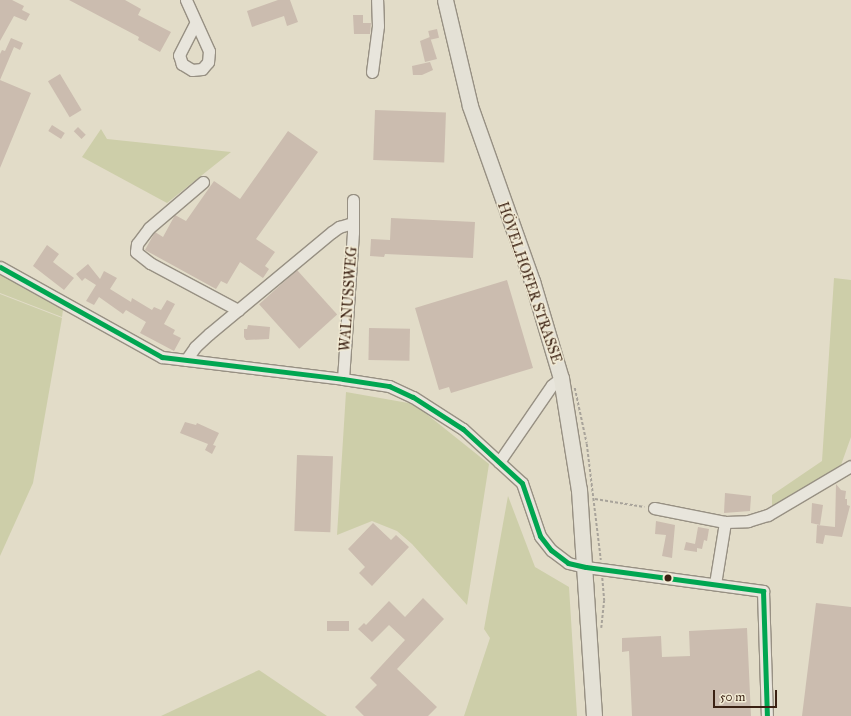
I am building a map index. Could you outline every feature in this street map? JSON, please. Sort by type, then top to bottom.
[{"type":"main road","name":"HÖVELHOFER STRASSE","points":[[445,0],[470,106],[493,176],[532,282],[561,378],[579,490],[586,567],[594,716]]},
{"type":"street","points":[[186,0],[195,23]]},
{"type":"street","points":[[372,72],[378,26],[377,0]]},
{"type":"street","points":[[203,182],[149,228],[137,244],[136,252],[150,263],[238,310]]},
{"type":"street","name":"WALNUSSWEG","points":[[343,379],[353,200]]},
{"type":"street","points":[[186,360],[195,347],[238,310],[339,227],[352,222]]},
{"type":"street","points":[[0,267],[162,357],[389,386],[413,397],[463,429],[499,462],[525,489],[533,523],[544,542],[568,562],[601,570],[763,591],[767,716]]},
{"type":"street","points":[[499,462],[552,385],[561,378]]},
{"type":"street","points":[[654,508],[725,522],[748,521],[761,518],[851,466]]},
{"type":"street","points":[[715,584],[725,522]]},
{"type":"path","points":[[593,483],[601,570]]},
{"type":"path","points":[[594,499],[654,508]]},
{"type":"green space","points":[[101,129],[107,139],[231,152],[167,203],[82,157]]},
{"type":"green space","points":[[0,268],[64,303],[62,317],[0,293]]},
{"type":"green space","points":[[834,278],[851,280],[851,437],[841,465],[772,506],[772,495],[822,461]]},
{"type":"green space","points":[[0,294],[62,318],[33,483],[0,556]]},
{"type":"green space","points":[[346,392],[414,404],[489,464],[467,605],[412,544],[397,531],[372,521],[337,535]]},
{"type":"green space","points":[[508,496],[535,567],[569,587],[577,716],[464,716],[490,638],[484,629]]},
{"type":"green space","points":[[259,670],[327,716],[161,716]]},
{"type":"building","points":[[0,0],[12,0],[24,6],[22,10],[30,14],[26,21],[14,16],[0,41]]},
{"type":"building","points":[[69,0],[125,0],[141,9],[138,15],[171,32],[160,52],[138,40],[139,37]]},
{"type":"building","points":[[278,0],[290,0],[298,22],[287,26],[284,16],[252,27],[247,11]]},
{"type":"building","points":[[353,15],[363,15],[363,23],[371,23],[370,34],[354,34]]},
{"type":"building","points":[[437,29],[439,38],[430,40],[428,31]]},
{"type":"building","points":[[430,37],[437,59],[425,62],[420,41]]},
{"type":"building","points":[[11,38],[23,43],[20,50],[14,47],[0,80],[0,54],[2,50],[5,51]]},
{"type":"building","points":[[430,62],[433,70],[422,75],[413,75],[412,66]]},
{"type":"building","points":[[60,74],[82,110],[70,117],[48,81]]},
{"type":"building","points":[[0,80],[31,93],[0,168]]},
{"type":"building","points":[[375,110],[446,112],[444,162],[373,160]]},
{"type":"building","points":[[52,125],[65,133],[61,139],[48,131]]},
{"type":"building","points":[[78,127],[86,135],[82,139],[74,131]]},
{"type":"building","points":[[288,131],[318,152],[256,239],[275,252],[265,266],[269,269],[263,278],[240,262],[227,284],[221,281],[216,289],[145,250],[155,232],[163,237],[175,215],[186,221],[214,181],[240,199]]},
{"type":"building","points":[[391,218],[475,222],[473,258],[385,254],[384,257],[370,256],[371,239],[390,240]]},
{"type":"building","points":[[47,245],[59,254],[53,262],[74,278],[64,290],[33,266]]},
{"type":"building","points":[[88,264],[100,279],[104,271],[117,278],[110,289],[131,302],[132,298],[152,310],[154,307],[161,310],[167,300],[175,304],[164,324],[175,330],[173,334],[181,338],[174,351],[140,333],[146,322],[126,310],[123,314],[99,297],[94,305],[86,301],[96,285],[85,278],[82,281],[76,274]]},
{"type":"building","points":[[297,270],[337,315],[299,349],[259,304]]},
{"type":"building","points":[[507,280],[533,368],[451,393],[449,387],[439,390],[415,308]]},
{"type":"building","points":[[248,325],[270,327],[269,339],[246,340],[244,337],[244,329],[247,329]]},
{"type":"building","points":[[369,328],[410,329],[409,361],[368,360]]},
{"type":"building","points":[[185,422],[196,425],[197,423],[219,433],[213,445],[216,446],[212,454],[205,450],[208,444],[180,433]]},
{"type":"building","points":[[297,455],[333,456],[330,532],[294,531]]},
{"type":"building","points":[[836,484],[841,490],[846,491],[845,499],[847,499],[847,505],[850,506],[842,537],[825,535],[823,544],[816,543],[817,525],[835,527]]},
{"type":"building","points":[[725,493],[751,496],[750,511],[724,513]]},
{"type":"building","points":[[812,503],[823,505],[820,525],[811,523]]},
{"type":"building","points":[[656,521],[675,525],[672,558],[662,556],[666,535],[655,534]]},
{"type":"building","points":[[373,523],[391,540],[396,535],[409,547],[372,586],[359,573],[365,567],[348,549]]},
{"type":"building","points":[[698,527],[709,529],[707,541],[704,540],[702,549],[697,548],[697,552],[684,550],[686,542],[695,544]]},
{"type":"building","points":[[423,598],[444,619],[397,669],[437,707],[428,716],[364,716],[355,707],[377,685],[370,678],[405,640],[389,625],[372,642],[358,629],[364,623],[366,625],[389,601],[405,617]]},
{"type":"building","points":[[816,603],[851,607],[851,716],[802,716]]},
{"type":"building","points":[[327,621],[349,621],[349,631],[327,631]]},
{"type":"building","points":[[747,628],[751,716],[632,716],[629,651],[622,652],[622,638],[661,636],[662,657],[690,656],[689,631]]},
{"type":"transit line","points":[[0,267],[162,357],[389,386],[413,397],[463,429],[522,483],[540,536],[551,550],[568,563],[586,567],[763,591],[767,716]]}]
